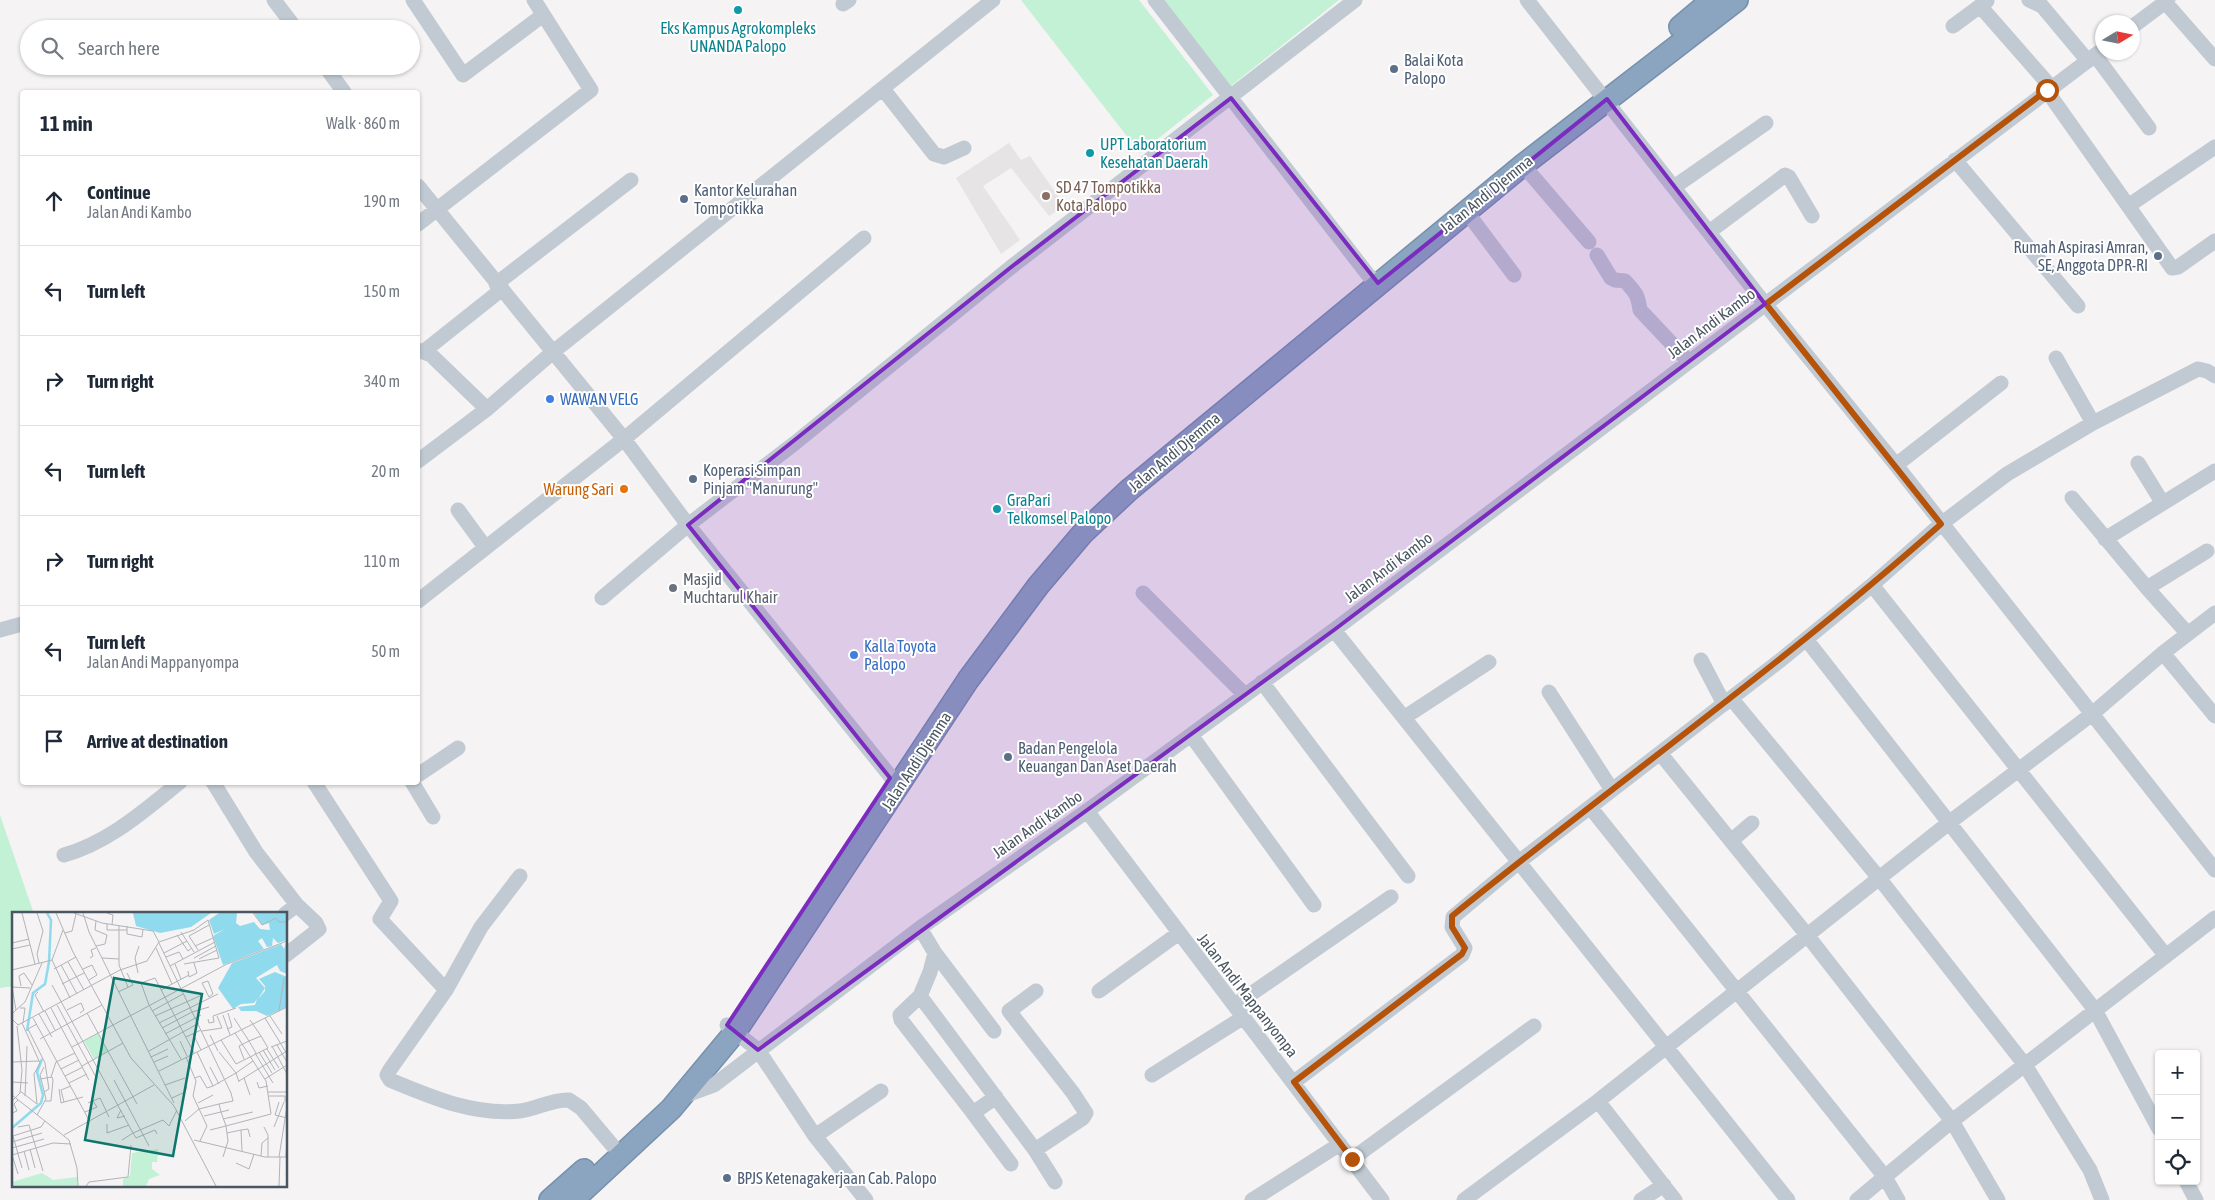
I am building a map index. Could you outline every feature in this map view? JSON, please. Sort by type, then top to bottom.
[{"type":"highway","name":"Jalan Andi Djemma","points":[[1374,279],[1466,211],[1523,164],[1712,0]]},
{"type":"highway","name":"Jalan Andi Djemma","points":[[679,1092],[732,1028],[894,783],[968,680],[1038,586],[1083,533],[1129,490],[1374,279],[1602,95],[1738,0]]},
{"type":"highway","points":[[550,1200],[662,1103],[679,1092]]},
{"type":"highway","points":[[573,1200],[642,1138],[679,1092]]},
{"type":"street","points":[[413,0],[463,75],[543,15]]},
{"type":"street","points":[[420,222],[591,90],[534,0]]},
{"type":"street","points":[[420,459],[487,409],[553,352],[993,0]]},
{"type":"street","points":[[1155,0],[1374,279]]},
{"type":"street","points":[[602,598],[688,525],[795,443],[1010,268],[1355,0]]},
{"type":"street","points":[[1527,0],[2215,870]]},
{"type":"street","points":[[2029,0],[2042,6],[2095,55]]},
{"type":"street","points":[[276,1],[290,20]]},
{"type":"street","points":[[2140,21],[2166,1],[2215,59]]},
{"type":"street","points":[[1953,26],[1984,3],[2049,89],[2128,206],[2173,268],[2176,268],[2215,241]]},
{"type":"street","name":"Jalan Andi Kambo","points":[[679,1092],[714,1085],[920,928],[1087,811],[1334,630],[2095,55]]},
{"type":"street","points":[[2099,60],[2149,128]]},
{"type":"street","points":[[332,75],[343,90]]},
{"type":"street","points":[[882,89],[934,154],[944,157],[964,148]]},
{"type":"street","points":[[1674,187],[1766,123]]},
{"type":"street","points":[[2128,206],[2215,147]]},
{"type":"street","points":[[1955,160],[2078,306]]},
{"type":"street","points":[[1523,164],[1593,249],[1611,278],[1625,280],[1639,298],[1640,310],[1688,362]]},
{"type":"street","points":[[1709,232],[1785,175],[1789,177],[1812,216]]},
{"type":"street","points":[[420,351],[630,180]]},
{"type":"street","points":[[420,189],[624,439],[688,525],[894,783]]},
{"type":"street","points":[[1466,211],[1514,275]]},
{"type":"street","points":[[420,599],[624,439],[864,238]]},
{"type":"street","points":[[420,351],[431,355],[487,409]]},
{"type":"street","points":[[2056,358],[2093,423]]},
{"type":"street","points":[[1294,1082],[1462,954],[1465,948],[1452,927],[1452,916],[1806,639],[1872,585],[1941,524],[2023,463],[2093,423],[2198,370],[2208,371],[2215,376]]},
{"type":"street","points":[[1896,465],[2001,383]]},
{"type":"street","points":[[2138,463],[2162,502]]},
{"type":"street","points":[[2105,539],[2162,502],[2215,471]]},
{"type":"street","points":[[2072,498],[2188,634]]},
{"type":"street","points":[[458,510],[485,547]]},
{"type":"street","points":[[2147,588],[2207,551]]},
{"type":"street","points":[[1872,585],[2019,768],[2166,956]]},
{"type":"street","points":[[1143,593],[1245,695]]},
{"type":"street","points":[[1464,1200],[1598,1101],[1667,1045],[1738,992],[1950,822],[2092,714],[2163,653],[2215,613]]},
{"type":"street","points":[[0,630],[20,625]]},
{"type":"street","points":[[1334,630],[1667,1045],[1788,1200]]},
{"type":"street","points":[[1806,639],[2095,1010],[2155,1122]]},
{"type":"street","points":[[2163,653],[2215,716]]},
{"type":"street","points":[[1701,660],[1727,701],[1879,878],[2025,1066],[2090,1170],[2102,1200]]},
{"type":"street","points":[[1404,718],[1489,662]]},
{"type":"street","points":[[1262,682],[1408,876]]},
{"type":"street","points":[[1549,692],[1612,790]]},
{"type":"street","points":[[1191,735],[1314,905]]},
{"type":"street","points":[[420,774],[458,748]]},
{"type":"street","points":[[1660,753],[1807,935],[1952,1121],[1998,1200]]},
{"type":"street","points":[[64,854],[84,848],[113,834],[176,785]]},
{"type":"street","points":[[215,785],[291,910],[316,923],[319,929],[288,953]]},
{"type":"street","points":[[316,785],[391,901],[380,919],[446,990]]},
{"type":"street","points":[[414,785],[433,817]]},
{"type":"street","points":[[1590,807],[1885,1177],[1898,1200]]},
{"type":"street","name":"Jalan Andi Mappanyompa","points":[[1087,811],[1382,1200]]},
{"type":"street","points":[[1731,841],[1752,823]]},
{"type":"street","points":[[520,876],[481,927],[446,990],[387,1076],[390,1080],[428,1095],[483,1111],[520,1110],[569,1100],[581,1108],[612,1145]]},
{"type":"street","points":[[1235,1004],[1391,897]]},
{"type":"street","points":[[1857,1200],[1952,1121],[2215,918]]},
{"type":"street","points":[[920,928],[935,953],[994,1031]]},
{"type":"street","points":[[1099,991],[1179,933]]},
{"type":"street","points":[[935,953],[930,972],[920,996],[902,1011],[900,1014],[902,1020],[1011,1164]]},
{"type":"street","points":[[1035,1150],[1083,1118],[1086,1112],[1009,1011],[1036,991]]},
{"type":"street","points":[[920,996],[1035,1150],[1055,1182]]},
{"type":"street","points":[[1152,1075],[1244,1017]]},
{"type":"street","points":[[1352,1159],[1534,1026]]},
{"type":"street","points":[[732,1028],[758,1050],[815,1136],[866,1200]]},
{"type":"street","points":[[815,1136],[882,1091]]},
{"type":"street","points":[[972,1114],[996,1097]]},
{"type":"street","points":[[1598,1101],[1675,1200]]},
{"type":"street","points":[[1252,1200],[1340,1144]]},
{"type":"street","points":[[1641,1200],[1664,1185]]},
{"type":"street","points":[[2188,1185],[2196,1200]]},
{"type":"highlighted area","points":[[1231,98],[1378,283],[1607,99],[1765,304],[1334,630],[758,1050],[727,1025],[890,778],[688,525],[1010,268]]},
{"type":"shaded area","name":"SD 47 Tompotikka Kota Palopo","points":[[1009,143],[1021,160],[1030,156],[1065,206],[1049,216],[1011,168],[983,186],[1020,240],[1001,254],[956,178]]},
{"type":"green space","points":[[1021,0],[1139,0],[1213,95],[1140,153]]},
{"type":"green space","points":[[1163,0],[1339,0],[1231,86]]},
{"type":"green space","points":[[0,815],[33,912],[12,912],[12,986],[0,988]]},
{"type":"place","name":"Eks Kampus Agrokompleks UNANDA Palopo","points":[[738,10]]},
{"type":"place","name":"Balai Kota Palopo","points":[[1394,69]]},
{"type":"place","name":"UPT Laboratorium Kesehatan Daerah","points":[[1090,153]]},
{"type":"place","name":"SD 47 Tompotikka Kota Palopo","points":[[1046,196]]},
{"type":"place","name":"Kantor Kelurahan Tompotikka","points":[[684,199]]},
{"type":"place","name":"Rumah Aspirasi Amran, SE, Anggota DPR-RI","points":[[2158,256]]},
{"type":"place","name":"WAWAN VELG","points":[[550,399]]},
{"type":"place","name":"Koperasi Simpan Pinjam \"Manurung\"","points":[[693,479]]},
{"type":"place","name":"Warung Sari","points":[[624,489]]},
{"type":"place","name":"GraPari Telkomsel Palopo","points":[[997,509]]},
{"type":"place","name":"Masjid Muchtarul Khair","points":[[673,588]]},
{"type":"place","name":"Kalla Toyota Palopo","points":[[854,655]]},
{"type":"place","name":"Badan Pengelola Keuangan Dan Aset Daerah","points":[[1008,757]]},
{"type":"place","name":"BPJS Ketenagakerjaan Cab. Palopo","points":[[727,1178]]},
{"type":"route","points":[[1352,1159],[1294,1082],[1462,954],[1465,948],[1452,927],[1452,916],[1520,861],[1782,659],[1872,585],[1941,524],[1896,465],[1766,304],[2047,90]]}]
